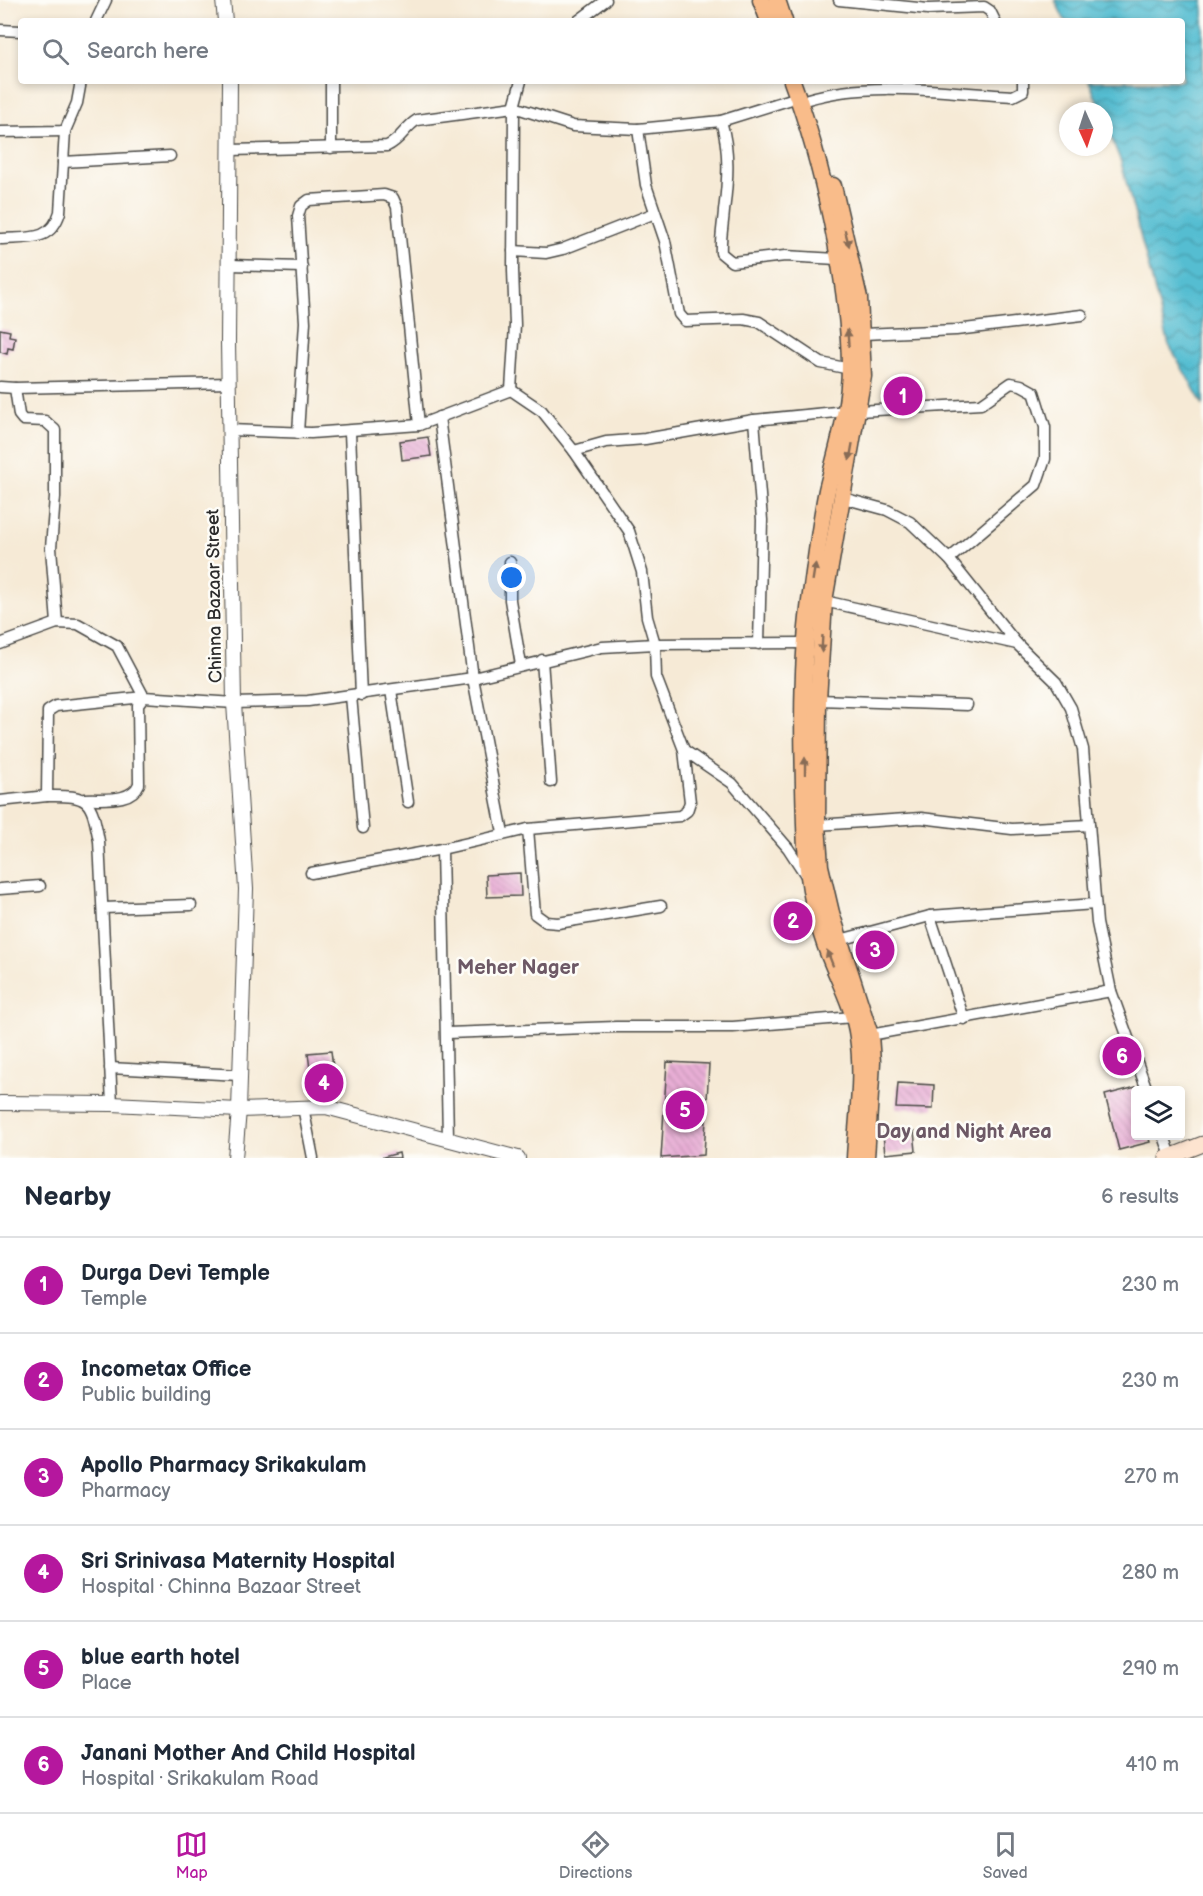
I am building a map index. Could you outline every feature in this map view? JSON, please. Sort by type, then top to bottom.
[{"type":"main road","points":[[761,0],[768,18]]},
{"type":"main road","points":[[777,0],[783,18]]},
{"type":"main road","points":[[800,89],[837,259],[848,331],[852,411],[843,498],[824,601],[818,700],[816,882],[840,940],[870,1035],[872,1062],[866,1158]]},
{"type":"main road","points":[[800,89],[852,256],[862,334],[862,376],[827,493],[810,598],[807,643],[805,826],[816,882],[821,934],[853,1017],[858,1037],[860,1071],[855,1158]]},
{"type":"main road","points":[[1169,1157],[1203,1144]]},
{"type":"street","points":[[97,18],[106,0]]},
{"type":"street","points":[[223,0],[225,18]]},
{"type":"street","points":[[582,18],[606,0]]},
{"type":"street","points":[[839,0],[928,9],[984,7],[990,11],[994,18]]},
{"type":"street","points":[[0,30],[18,31]]},
{"type":"street","points":[[0,239],[45,235],[56,225],[60,212],[65,130],[76,103],[80,84]]},
{"type":"street","name":"Chinna Bazaar Street","points":[[230,84],[229,430],[234,703],[246,889],[239,1074],[240,1110],[235,1158]]},
{"type":"street","points":[[330,148],[332,84]]},
{"type":"street","points":[[511,390],[515,325],[514,107],[520,84]]},
{"type":"street","points":[[230,150],[387,146],[395,144],[409,125],[417,120],[514,107],[573,126],[638,129],[721,121],[800,89],[821,95],[884,90],[1013,96],[1023,91],[1023,84]]},
{"type":"street","points":[[721,121],[727,140],[728,179],[720,242],[721,253],[732,262],[785,256],[837,259]]},
{"type":"street","points":[[638,129],[642,166],[665,242],[679,314],[685,321],[759,322],[821,363],[850,369]]},
{"type":"street","points":[[0,132],[65,130]]},
{"type":"street","points":[[63,162],[170,156]]},
{"type":"street","points":[[298,433],[305,322],[298,216],[301,206],[309,201],[384,195],[393,198],[397,207],[419,424]]},
{"type":"street","points":[[513,251],[546,253],[563,249],[655,213]]},
{"type":"street","points":[[231,265],[302,267]]},
{"type":"street","points":[[862,334],[956,330],[1082,315]]},
{"type":"street","points":[[574,451],[606,442],[645,439],[753,420],[852,411],[981,404],[1011,383],[1022,385],[1034,392],[1046,427],[1045,459],[1036,485],[949,559]]},
{"type":"street","points":[[0,387],[229,384]]},
{"type":"street","points":[[15,388],[19,415],[23,420],[45,421],[55,430],[55,497],[51,548],[57,623]]},
{"type":"street","points":[[229,430],[298,433],[350,432],[419,424],[511,390]]},
{"type":"street","points":[[311,873],[442,849],[503,833],[680,816],[687,811],[690,802],[684,750],[656,677],[655,644],[647,617],[642,572],[628,531],[574,451],[542,411],[511,390]]},
{"type":"street","points":[[439,417],[472,678],[503,833]]},
{"type":"street","points":[[753,420],[762,520],[759,644]]},
{"type":"street","points":[[350,432],[356,695],[363,828]]},
{"type":"street","points":[[843,498],[886,510],[910,522],[949,559],[1017,644],[1056,682],[1071,708],[1083,749],[1095,904],[1111,990],[1146,1086]]},
{"type":"street","points":[[510,562],[510,600],[521,665]]},
{"type":"street","points":[[824,601],[1017,644]]},
{"type":"street","points":[[1,642],[57,623],[78,624],[117,646],[144,697]]},
{"type":"street","points":[[46,796],[48,711],[56,706],[144,697],[234,703],[308,701],[472,678],[602,647],[655,644],[807,643]]},
{"type":"street","points":[[542,660],[551,782]]},
{"type":"street","points":[[391,690],[408,802]]},
{"type":"street","points":[[0,801],[75,795],[85,799],[128,797],[135,793],[139,784],[138,705],[144,697]]},
{"type":"street","points":[[818,700],[967,705]]},
{"type":"street","points":[[684,750],[732,783],[816,882]]},
{"type":"street","points":[[85,799],[93,808],[99,841],[112,1104]]},
{"type":"street","points":[[817,825],[921,818],[1012,829],[1089,825]]},
{"type":"street","points":[[528,829],[532,899],[536,914],[546,922],[558,923],[661,906]]},
{"type":"street","points":[[442,849],[448,1137]]},
{"type":"street","points":[[0,889],[40,886]]},
{"type":"street","points":[[840,940],[930,916],[1095,904]]},
{"type":"street","points":[[103,908],[191,905]]},
{"type":"street","points":[[930,916],[964,1019]]},
{"type":"street","points":[[870,1035],[1111,990]]},
{"type":"street","points":[[447,1033],[616,1027],[733,1028],[853,1017]]},
{"type":"street","points":[[110,1068],[239,1074]]},
{"type":"street","points":[[0,1103],[112,1104],[240,1110],[326,1107],[448,1137],[518,1158]]},
{"type":"street","points":[[303,1107],[313,1158]]},
{"type":"street","points":[[1165,1140],[1169,1157]]},
{"type":"water","points":[[1055,0],[1203,0],[1203,405],[1169,345],[1121,162],[1113,142],[1113,102],[1097,102],[1090,84],[1185,84],[1185,18],[1064,18]]},
{"type":"building","points":[[0,329],[10,331],[9,336],[15,337],[13,349],[8,348],[7,354],[0,352]]},
{"type":"building","points":[[428,437],[431,456],[402,460],[400,441]]},
{"type":"building","points":[[520,873],[521,896],[487,897],[486,875]]},
{"type":"building","points":[[1129,1042],[1136,1071],[1113,1077],[1105,1049]]},
{"type":"building","points":[[331,1051],[336,1091],[313,1093],[308,1053]]},
{"type":"building","points":[[667,1062],[709,1064],[704,1155],[661,1158]]},
{"type":"building","points":[[898,1083],[934,1085],[933,1109],[896,1108]]},
{"type":"building","points":[[1131,1088],[1131,1140],[1149,1140],[1150,1142],[1119,1150],[1105,1095]]},
{"type":"building","points":[[914,1131],[916,1151],[885,1154],[883,1134]]},
{"type":"building","points":[[399,1153],[400,1158],[383,1158],[383,1157]]},
{"type":"place","name":"Durga Devi Temple","points":[[903,396]]},
{"type":"place","name":"Incometax Office","points":[[793,921]]},
{"type":"place","name":"Apollo Pharmacy Srikakulam","points":[[875,950]]},
{"type":"place","name":"Janani Mother And Child Hospital","points":[[1122,1056]]},
{"type":"place","name":"Sri Srinivasa Maternity Hospital","points":[[324,1083]]},
{"type":"place","name":"blue earth hotel","points":[[685,1110]]},
{"type":"district","name":"Meher Nager","points":[[518,967]]},
{"type":"district","name":"Day and Night Area","points":[[964,1131]]}]
